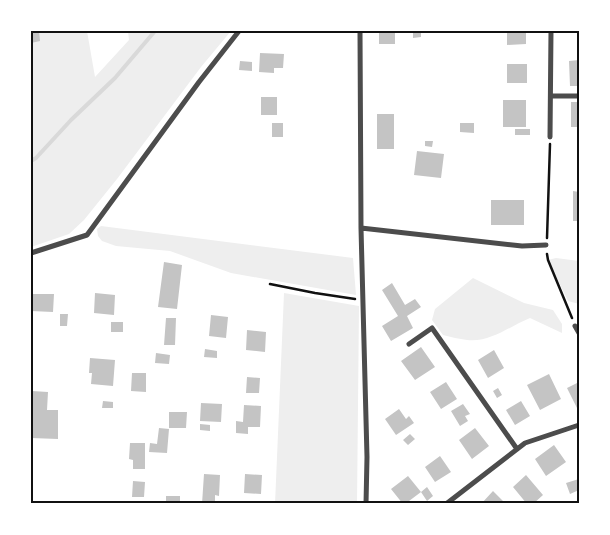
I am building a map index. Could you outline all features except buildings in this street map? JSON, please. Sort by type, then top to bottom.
[{"type":"street","points":[[31,253],[87,235],[199,82],[239,31]]},
{"type":"street","points":[[360,31],[361,228],[367,457],[366,504]]},
{"type":"street","points":[[550,137],[552,31]]},
{"type":"street","points":[[551,96],[579,96]]},
{"type":"street","points":[[361,228],[522,246],[546,246]]},
{"type":"street","points":[[575,326],[579,333]]},
{"type":"street","points":[[409,344],[432,328],[517,448]]},
{"type":"street","points":[[446,504],[525,443],[579,425]]},
{"type":"path","points":[[550,137],[546,246],[548,260],[575,326]]},
{"type":"path","points":[[270,284],[315,294],[364,300]]},
{"type":"shaded area","points":[[31,31],[87,31],[95,77],[129,40],[128,31],[231,31],[201,67],[84,220],[69,234],[31,247]]},
{"type":"shaded area","points":[[101,226],[353,258],[356,295],[231,273],[170,251],[116,246],[102,241],[98,236],[97,229]]},
{"type":"shaded area","points":[[556,258],[579,261],[579,304],[568,301],[548,260]]},
{"type":"shaded area","points":[[473,278],[524,303],[553,310],[562,324],[562,333],[530,318],[484,339],[467,340],[443,335],[432,320],[435,309]]},
{"type":"shaded area","points":[[284,293],[359,306],[357,504],[275,504]]},
{"type":"waterway","points":[[31,161],[115,78],[155,31]]}]
